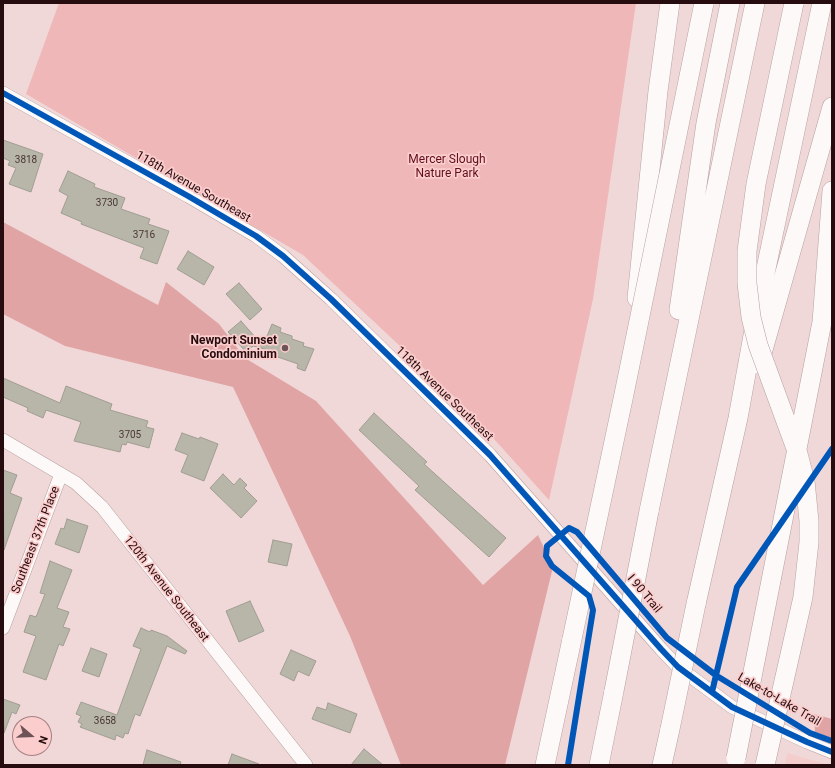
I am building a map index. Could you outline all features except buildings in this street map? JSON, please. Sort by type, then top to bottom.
[{"type":"highway","points":[[624,399],[658,91],[670,3]]},
{"type":"highway","points":[[545,765],[624,399],[704,3]]},
{"type":"highway","points":[[649,511],[706,123],[730,3]]},
{"type":"highway","points":[[599,765],[649,511],[755,3]]},
{"type":"highway","points":[[765,765],[804,598],[809,549],[809,521],[805,481],[798,454],[758,345],[751,317],[747,251],[756,184],[794,3]]},
{"type":"highway","points":[[662,765],[738,418],[762,289],[822,3]]},
{"type":"highway","points":[[738,418],[755,377],[832,107]]},
{"type":"highway","points":[[822,322],[832,191]]},
{"type":"highway","points":[[735,762],[832,276]]},
{"type":"highway","points":[[536,765],[562,687]]},
{"type":"street","name":"118th Avenue Southeast","points":[[3,93],[202,204],[256,236],[283,256],[331,299],[490,455],[678,667],[732,707],[832,752]]},
{"type":"street","name":"120th Avenue Southeast","points":[[3,440],[76,484],[102,507],[306,765]]},
{"type":"street","name":"Southeast 37th Place","points":[[3,628],[61,474]]},
{"type":"shaded area","points":[[3,222],[158,305],[166,282],[219,324],[245,358],[316,401],[483,585],[538,535],[553,567],[505,765],[401,765],[350,636],[233,387],[65,346],[3,314]]},
{"type":"shaded area","points":[[814,714],[832,719],[832,738],[815,732]]},
{"type":"shaded area","points":[[787,753],[829,765],[785,765]]},
{"type":"green space","name":"Mercer Slough Nature Park","points":[[59,3],[636,3],[593,299],[549,500],[467,409],[303,255],[26,94]]},
{"type":"cycle path","points":[[3,93],[188,196],[256,236],[283,256],[331,299],[490,455],[678,667],[732,707],[832,752]]},
{"type":"cycle path","points":[[712,692],[737,587],[832,449]]},
{"type":"cycle path","name":"I 90 Trail","points":[[568,765],[593,610],[589,596],[552,566],[546,556],[547,546],[569,528],[577,532],[667,638],[717,676],[810,733],[832,741]]},
{"type":"place","name":"Newport Sunset Condominium","points":[[285,348]]}]
